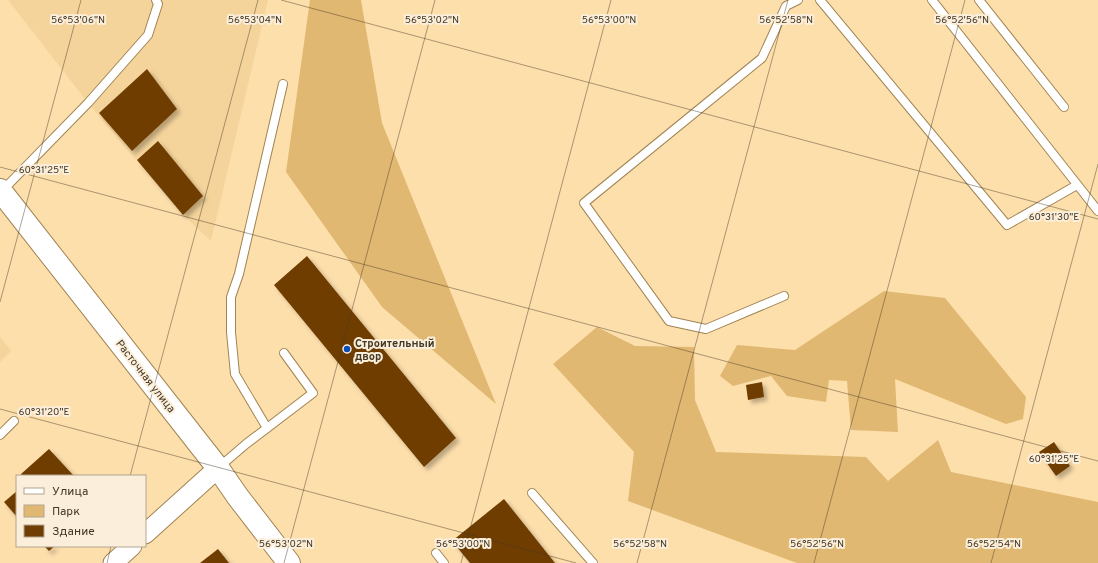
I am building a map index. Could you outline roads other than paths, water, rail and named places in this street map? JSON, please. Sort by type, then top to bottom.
[{"type":"main road","name":"Расточная улица","points":[[1,191],[218,468],[238,497],[289,563]]},
{"type":"street","points":[[146,533],[218,468]]},
{"type":"street","points":[[113,563],[131,547]]},
{"type":"lane","points":[[1,191],[88,103],[148,35],[158,4],[156,0]]},
{"type":"lane","points":[[784,296],[706,329],[669,321],[584,203],[762,58],[786,6],[798,0]]},
{"type":"lane","points":[[820,0],[1007,225],[1077,184]]},
{"type":"lane","points":[[932,0],[1098,211]]},
{"type":"lane","points":[[979,0],[1064,107]]},
{"type":"lane","points":[[267,428],[235,374],[231,332],[230,297],[239,274],[283,84]]},
{"type":"lane","points":[[218,468],[313,393],[284,352]]},
{"type":"lane","points":[[0,435],[14,421]]},
{"type":"lane","points":[[532,493],[592,563]]},
{"type":"lane","points":[[436,553],[444,563]]},
{"type":"place","name":"Строительный двор","points":[[347,349]]}]
